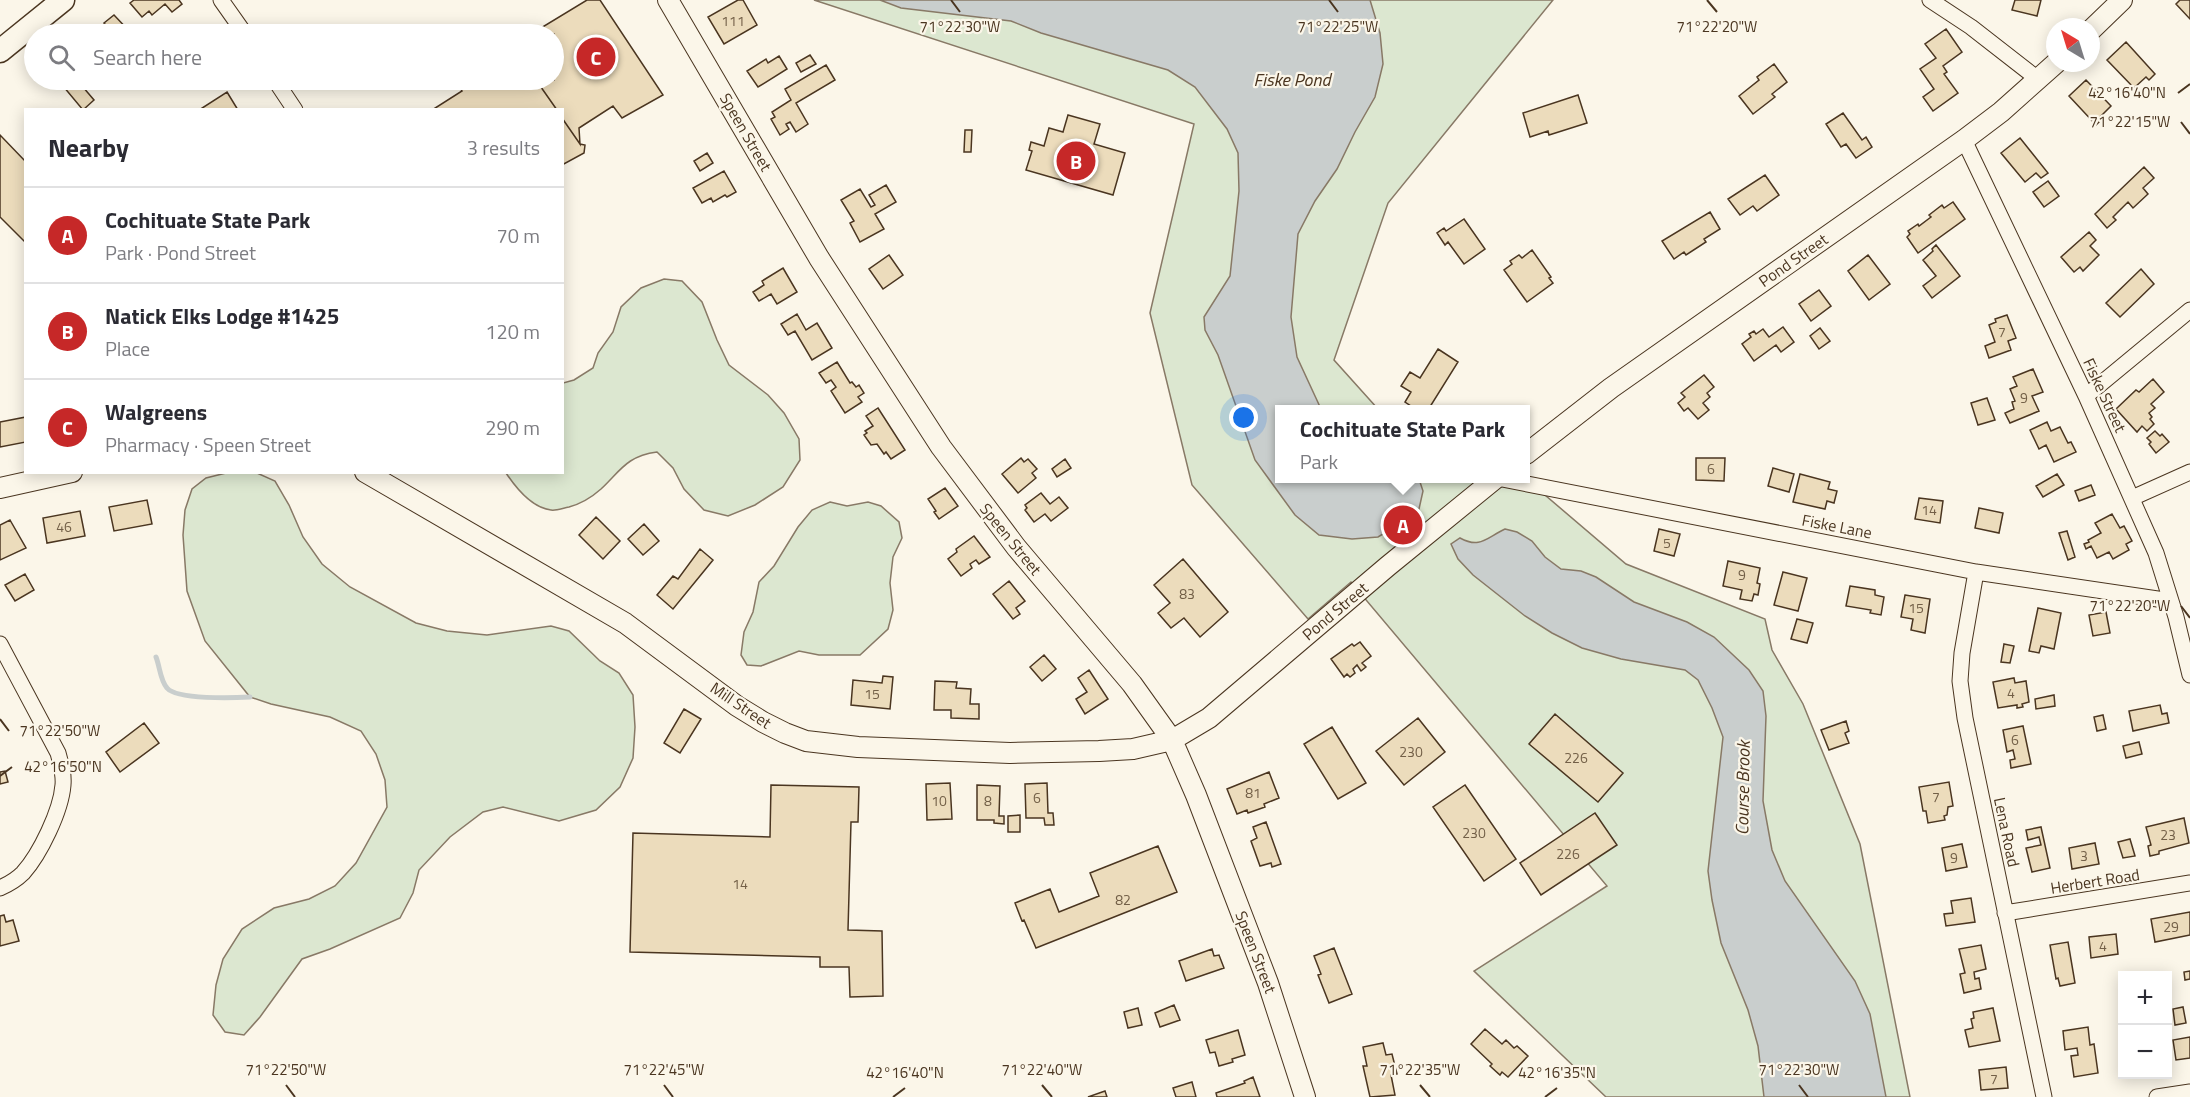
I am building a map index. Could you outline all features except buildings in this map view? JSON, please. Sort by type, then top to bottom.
[{"type":"main road","points":[[33,24],[63,0]]},
{"type":"main road","points":[[0,51],[24,32]]},
{"type":"street","points":[[221,0],[238,24]]},
{"type":"street","name":"Speen Street","points":[[668,0],[819,258],[940,447],[1010,539],[1132,684],[1172,740],[1196,795],[1268,983],[1305,1097]]},
{"type":"street","points":[[1930,0],[1971,27],[2039,80]]},
{"type":"street","points":[[2100,21],[2122,0]]},
{"type":"street","name":"Pond Street","points":[[1530,451],[1611,388],[1964,140],[2047,72]]},
{"type":"street","points":[[282,90],[294,108]]},
{"type":"street","name":"Fiske Street","points":[[1964,140],[2132,498],[2156,553],[2171,601],[2183,615],[2190,675]]},
{"type":"street","points":[[2086,396],[2190,310]]},
{"type":"street","points":[[2132,498],[2190,472]]},
{"type":"street","points":[[0,488],[63,474]]},
{"type":"street","name":"Mill Street","points":[[368,474],[625,623],[737,706],[784,733],[806,741],[858,747],[1054,754],[1133,749],[1172,740]]},
{"type":"street","name":"Pond Street","points":[[1172,740],[1209,718],[1388,566],[1491,483]]},
{"type":"street","name":"Fiske Lane","points":[[1522,483],[1976,572],[2171,601]]},
{"type":"street","name":"Lena Road","points":[[1976,572],[1962,653],[1960,681],[1965,718],[2044,1097]]},
{"type":"street","points":[[0,644],[58,753],[63,783],[60,801],[35,856],[24,872],[13,882],[0,888]]},
{"type":"street","name":"Herbert Road","points":[[2005,913],[2190,884]]},
{"type":"street","points":[[2157,1097],[2190,1092]]},
{"type":"green space","points":[[814,0],[1553,0],[1388,203],[1334,360],[1374,405],[1275,405],[1275,483],[1532,484],[1626,564],[1765,619],[1772,650],[1803,704],[1860,844],[1910,1097],[1606,1097],[1474,971],[1607,886],[1351,582],[1308,619],[1192,485],[1150,313],[1194,124]]},
{"type":"green space","points":[[664,279],[682,281],[702,302],[729,365],[768,395],[784,413],[799,439],[800,460],[783,487],[755,505],[728,516],[704,510],[684,489],[673,468],[657,452],[631,460],[586,500],[553,510],[531,501],[507,474],[564,474],[564,383],[574,380],[593,368],[598,353],[613,332],[621,307],[641,288]]},
{"type":"green space","points":[[222,474],[259,474],[275,481],[303,537],[322,564],[350,587],[416,623],[447,631],[487,635],[551,626],[569,631],[600,661],[619,673],[633,695],[635,727],[633,758],[620,787],[596,810],[559,821],[503,807],[483,812],[450,837],[419,870],[413,893],[400,918],[302,959],[244,1035],[225,1032],[213,1015],[216,985],[223,959],[242,929],[274,908],[309,899],[335,886],[356,863],[387,807],[385,780],[376,754],[361,731],[330,717],[250,697],[205,641],[187,591],[183,535],[185,510],[192,489],[206,478]]},
{"type":"green space","points":[[830,502],[847,506],[868,502],[881,506],[899,522],[902,538],[893,557],[890,583],[893,610],[888,629],[860,655],[819,655],[799,651],[761,666],[747,665],[741,655],[744,632],[753,612],[759,582],[774,566],[798,527],[812,510]]},
{"type":"water","name":"Fiske Pond","points":[[880,0],[1370,0],[1380,33],[1383,64],[1375,97],[1337,169],[1315,201],[1298,234],[1291,317],[1297,357],[1319,405],[1275,405],[1275,483],[1420,483],[1423,491],[1419,509],[1405,521],[1378,537],[1352,539],[1319,535],[1295,515],[1255,460],[1218,355],[1205,330],[1204,317],[1230,276],[1239,191],[1238,153],[1227,129],[1195,87],[1168,70],[1041,33],[1011,21],[901,8]]},
{"type":"water","name":"Course Brook","points":[[1505,529],[1517,532],[1532,541],[1545,557],[1561,569],[1581,571],[1596,577],[1634,602],[1687,622],[1714,637],[1749,670],[1763,691],[1766,716],[1763,801],[1772,850],[1785,881],[1855,981],[1870,1014],[1886,1097],[1764,1097],[1758,1046],[1748,1010],[1721,943],[1708,871],[1723,737],[1712,708],[1698,680],[1685,670],[1621,659],[1582,648],[1552,633],[1525,616],[1473,575],[1458,559],[1451,544],[1460,538],[1478,542]]},
{"type":"waterway","points":[[156,657],[163,681],[173,692],[206,697],[250,697]]},
{"type":"place","name":"Walgreens","points":[[596,57]]},
{"type":"place","name":"Natick Elks Lodge #1425","points":[[1076,161]]},
{"type":"place","name":"Cochituate State Park","points":[[1403,525]]}]
